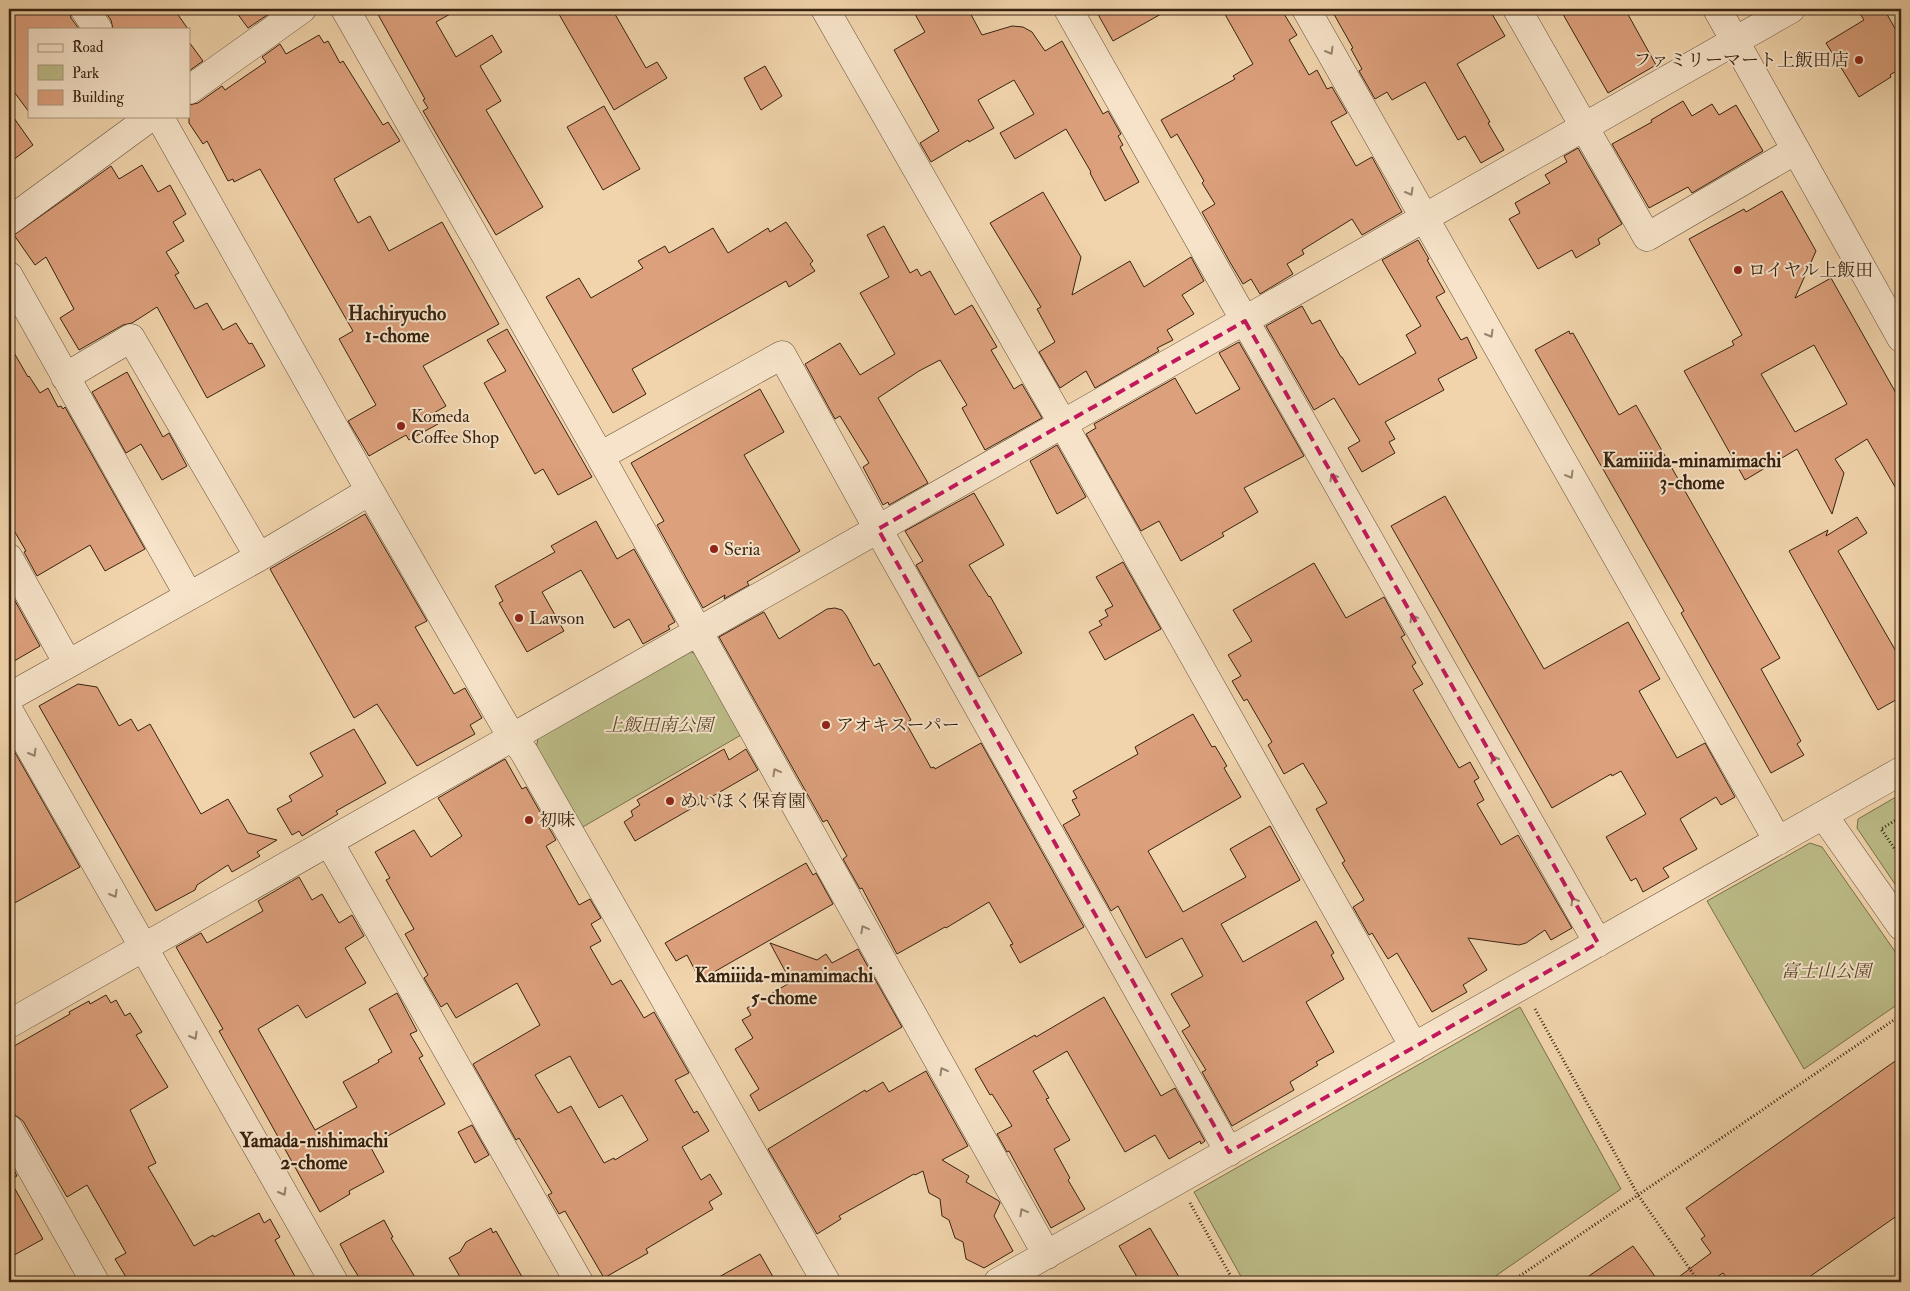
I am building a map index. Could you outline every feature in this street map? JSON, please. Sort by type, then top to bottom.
[{"type":"street","points":[[84,9],[97,28]]},
{"type":"street","points":[[190,89],[302,9]]},
{"type":"street","points":[[344,9],[600,456],[1047,1255]]},
{"type":"street","points":[[825,9],[1063,424],[1414,1048]]},
{"type":"street","points":[[1068,9],[1598,943]]},
{"type":"street","points":[[1306,9],[1778,841]]},
{"type":"street","points":[[1517,9],[1647,237],[1796,150]]},
{"type":"street","points":[[1717,9],[1901,338]]},
{"type":"street","points":[[9,1024],[1791,9]]},
{"type":"street","points":[[9,221],[149,118]]},
{"type":"street","points":[[159,118],[370,491],[513,738],[524,752],[826,1282]]},
{"type":"street","points":[[9,276],[189,596]]},
{"type":"street","points":[[65,377],[131,338],[259,557]]},
{"type":"street","points":[[600,456],[782,356],[1229,1152]]},
{"type":"street","points":[[9,697],[259,557],[370,491]]},
{"type":"street","points":[[9,558],[68,664]]},
{"type":"street","points":[[9,711],[334,1282]]},
{"type":"street","points":[[998,1282],[1901,771]]},
{"type":"street","points":[[1824,816],[1901,926]]},
{"type":"street","points":[[329,842],[579,1282]]},
{"type":"street","points":[[9,1129],[95,1282]]},
{"type":"path","points":[[1901,817],[1881,829],[1901,858]]},
{"type":"path","points":[[1522,986],[1638,1195],[1699,1282]]},
{"type":"path","points":[[1511,1282],[1901,1015]]},
{"type":"path","points":[[1177,1181],[1234,1282]]},
{"type":"highlighted area","points":[[1245,321],[1598,943],[1229,1152],[878,529]]},
{"type":"green space","name":"上飯田南公園","points":[[688,650],[695,654],[741,735],[581,828],[536,749],[538,738]]},
{"type":"green space","points":[[1901,794],[1901,893],[1857,828],[1858,819]]},
{"type":"green space","name":"富士山公園","points":[[1810,843],[1822,847],[1901,960],[1901,1002],[1804,1069],[1707,901]]},
{"type":"green space","points":[[1520,1007],[1621,1189],[1487,1282],[1244,1282],[1194,1192]]},
{"type":"building","points":[[22,9],[69,9],[71,18],[78,28],[28,28],[28,111],[9,85],[9,17]]},
{"type":"building","points":[[103,9],[174,9],[187,28],[113,28],[111,20]]},
{"type":"building","points":[[234,9],[276,9],[248,28]]},
{"type":"building","points":[[375,9],[459,9],[436,22],[456,57],[492,35],[502,52],[480,66],[501,101],[486,110],[543,207],[496,235],[423,111],[428,108],[423,100],[425,99]]},
{"type":"building","points":[[556,9],[612,9],[646,68],[657,62],[667,78],[614,110]]},
{"type":"building","points":[[912,9],[968,9],[982,35],[1012,26],[1023,27],[1032,32],[1045,51],[1062,41],[1103,114],[1108,111],[1121,134],[1118,136],[1123,145],[1120,147],[1139,182],[1105,201],[1091,172],[1066,129],[1015,159],[1000,133],[1034,114],[1014,80],[978,100],[994,128],[969,142],[968,140],[931,162],[920,143],[939,131],[894,50],[925,32]]},
{"type":"building","points":[[1095,9],[1170,9],[1113,41]]},
{"type":"building","points":[[1222,9],[1281,9],[1297,35],[1289,40],[1309,75],[1317,70],[1327,89],[1332,87],[1347,113],[1331,122],[1356,166],[1372,157],[1402,212],[1362,235],[1352,219],[1302,250],[1304,254],[1287,264],[1293,274],[1260,294],[1251,279],[1243,284],[1231,264],[1202,212],[1215,204],[1202,183],[1204,181],[1177,134],[1171,138],[1161,120],[1235,79],[1233,76],[1253,64]]},
{"type":"building","points":[[1331,9],[1489,9],[1505,36],[1457,64],[1504,150],[1481,163],[1465,136],[1458,140],[1425,82],[1392,100],[1387,92],[1375,99],[1359,71],[1362,69],[1351,49],[1353,48]]},
{"type":"building","points":[[1560,9],[1625,9],[1656,65],[1608,93]]},
{"type":"building","points":[[1857,9],[1884,9],[1901,39],[1901,68],[1890,75],[1891,77],[1859,97],[1826,43],[1864,20]]},
{"type":"building","points":[[319,35],[324,43],[328,41],[340,63],[343,61],[383,125],[388,122],[400,141],[334,179],[358,223],[370,216],[389,251],[442,222],[499,324],[423,366],[446,406],[432,414],[438,424],[409,440],[406,435],[369,456],[348,421],[376,405],[339,339],[353,331],[260,169],[234,182],[233,179],[228,181],[207,141],[203,144],[189,123],[190,105],[198,103],[222,86],[225,90],[266,62],[262,57],[280,44],[286,54]]},
{"type":"building","points":[[190,43],[203,61],[190,70]]},
{"type":"building","points":[[765,66],[782,96],[761,110],[744,78]]},
{"type":"building","points":[[1683,101],[1692,116],[1712,104],[1719,115],[1736,105],[1763,151],[1692,193],[1688,187],[1649,208],[1612,144],[1652,122],[1651,120]]},
{"type":"building","points":[[604,106],[640,169],[603,190],[567,127]]},
{"type":"building","points":[[9,111],[33,145],[9,163]]},
{"type":"building","points":[[1578,148],[1622,224],[1598,239],[1600,244],[1576,258],[1572,250],[1538,269],[1509,219],[1520,213],[1515,203],[1550,183],[1545,175],[1567,162],[1564,156]]},
{"type":"building","points":[[142,165],[158,192],[170,185],[186,214],[173,222],[184,241],[166,252],[179,273],[175,275],[195,309],[207,303],[223,330],[236,323],[249,344],[252,343],[265,366],[207,398],[157,307],[132,323],[123,325],[79,350],[60,318],[74,309],[46,257],[35,265],[14,235],[111,166],[119,179]]},
{"type":"building","points":[[1782,191],[1816,251],[1795,298],[1831,278],[1901,402],[1901,497],[1867,439],[1835,459],[1844,473],[1832,514],[1797,449],[1745,480],[1684,371],[1734,345],[1732,341],[1742,335],[1689,239],[1744,209],[1746,212]],"holes":[[[1814,345],[1847,404],[1795,432],[1761,374]]]},
{"type":"building","points":[[1043,192],[1081,257],[1072,295],[1130,261],[1144,287],[1191,257],[1204,281],[1182,295],[1194,314],[1167,330],[1173,340],[1157,348],[1159,351],[1095,388],[1086,371],[1060,388],[1039,352],[1055,342],[1037,309],[1041,307],[990,223]]},
{"type":"building","points":[[786,222],[813,261],[810,264],[815,271],[789,287],[786,281],[632,369],[646,394],[613,413],[546,297],[579,278],[591,298],[643,268],[638,261],[665,246],[669,253],[713,228],[728,253],[768,228],[770,232]]},
{"type":"building","points":[[884,226],[910,273],[917,269],[921,276],[930,271],[955,315],[972,305],[997,347],[991,350],[1014,389],[1022,384],[1042,418],[985,450],[962,408],[967,405],[940,360],[919,371],[878,398],[928,483],[889,505],[888,502],[883,505],[863,467],[869,463],[840,416],[835,419],[805,364],[840,343],[860,375],[895,354],[860,293],[889,277],[867,235]]},
{"type":"building","points":[[1418,240],[1445,292],[1436,297],[1461,340],[1467,337],[1477,358],[1438,379],[1444,390],[1385,422],[1395,439],[1389,442],[1395,453],[1362,472],[1348,448],[1360,441],[1334,398],[1314,410],[1266,326],[1302,306],[1312,324],[1320,320],[1359,385],[1416,353],[1406,335],[1421,326],[1382,260]]},
{"type":"building","points":[[507,329],[592,477],[558,495],[543,469],[535,474],[484,383],[506,371],[487,340]]},
{"type":"building","points":[[1569,331],[1570,334],[1573,333],[1619,415],[1636,405],[1780,658],[1761,669],[1801,741],[1797,744],[1804,755],[1771,773],[1681,613],[1684,611],[1535,350]]},
{"type":"building","points":[[1239,342],[1304,456],[1244,488],[1258,512],[1222,533],[1224,536],[1181,561],[1159,521],[1141,531],[1086,434],[1096,428],[1094,424],[1175,378],[1196,414],[1240,389],[1219,353]]},
{"type":"building","points":[[9,344],[28,377],[40,393],[48,388],[58,407],[61,406],[63,409],[65,407],[145,549],[105,571],[90,545],[37,576],[24,552],[26,551],[9,522]]},
{"type":"building","points":[[127,372],[163,437],[169,433],[187,466],[162,480],[141,444],[126,453],[92,392]]},
{"type":"building","points":[[760,389],[784,432],[744,455],[800,551],[747,582],[749,585],[724,599],[725,595],[703,608],[657,525],[664,521],[631,463]]},
{"type":"building","points":[[1057,445],[1086,497],[1057,514],[1030,461]]},
{"type":"building","points":[[974,493],[1004,545],[969,565],[990,596],[1022,653],[979,677],[916,565],[923,561],[905,531]]},
{"type":"building","points":[[1445,496],[1544,669],[1628,622],[1660,679],[1639,691],[1677,758],[1705,743],[1735,797],[1721,805],[1716,797],[1680,819],[1697,849],[1663,868],[1669,877],[1643,892],[1636,878],[1631,881],[1606,837],[1646,814],[1621,771],[1612,776],[1611,774],[1552,808],[1391,526]]},
{"type":"building","points":[[365,514],[427,621],[415,627],[454,694],[465,688],[482,718],[470,725],[475,734],[417,766],[377,704],[354,718],[270,569]]},
{"type":"building","points":[[1857,517],[1867,533],[1838,551],[1901,660],[1901,697],[1878,710],[1789,551],[1828,530],[1826,536]]},
{"type":"building","points":[[596,521],[617,559],[634,549],[675,622],[668,626],[670,629],[643,644],[629,619],[614,628],[581,570],[542,592],[564,631],[527,652],[499,603],[503,601],[495,586],[555,552],[551,546]]},
{"type":"building","points":[[1123,562],[1161,629],[1105,660],[1089,632],[1102,625],[1099,621],[1108,616],[1105,610],[1113,606],[1096,577]]},
{"type":"building","points":[[1314,563],[1346,618],[1384,597],[1405,635],[1401,637],[1416,663],[1412,666],[1423,684],[1413,690],[1459,768],[1470,762],[1479,778],[1474,781],[1484,800],[1477,804],[1501,845],[1518,835],[1572,928],[1551,940],[1545,930],[1526,943],[1519,945],[1468,938],[1487,970],[1463,985],[1467,992],[1432,1012],[1397,953],[1388,959],[1372,933],[1369,935],[1353,907],[1364,900],[1342,863],[1345,861],[1316,809],[1327,803],[1303,763],[1284,774],[1268,745],[1272,742],[1247,699],[1244,701],[1232,681],[1241,676],[1228,655],[1252,641],[1233,610]]},
{"type":"building","points":[[9,590],[40,646],[9,664]]},
{"type":"building","points":[[835,608],[842,610],[846,615],[874,666],[879,663],[911,720],[906,723],[931,768],[934,767],[935,769],[981,743],[1084,927],[1020,963],[1010,945],[1013,944],[989,902],[897,954],[862,888],[860,889],[843,859],[847,856],[827,820],[823,822],[719,637],[764,612],[779,639],[827,609]]},
{"type":"building","points":[[78,684],[97,687],[119,726],[131,719],[138,731],[150,724],[201,814],[228,799],[248,833],[277,840],[257,852],[260,856],[232,872],[228,865],[197,885],[195,890],[156,911],[39,706]]},
{"type":"building","points":[[1193,714],[1212,747],[1215,746],[1227,766],[1224,768],[1241,797],[1148,851],[1183,912],[1246,877],[1230,849],[1270,826],[1300,880],[1221,924],[1243,962],[1316,921],[1334,953],[1331,955],[1344,979],[1306,1002],[1334,1052],[1316,1062],[1318,1065],[1290,1082],[1294,1090],[1232,1126],[1202,1072],[1206,1070],[1182,1031],[1190,1026],[1171,994],[1203,976],[1182,938],[1146,958],[1118,906],[1111,911],[1063,825],[1080,815],[1072,800],[1077,798],[1073,791],[1138,754],[1135,747]]},
{"type":"building","points":[[354,729],[386,783],[336,811],[338,814],[302,836],[299,831],[292,835],[277,809],[292,801],[289,796],[323,776],[310,753]]},
{"type":"building","points":[[9,742],[80,867],[9,906]]},
{"type":"building","name":"めいほく保育園","points":[[724,749],[729,760],[746,749],[758,770],[635,841],[624,822],[633,816],[631,811],[640,805],[637,800]]},
{"type":"building","points":[[505,759],[522,789],[526,787],[556,840],[546,846],[579,905],[590,899],[601,918],[591,924],[601,941],[590,947],[612,985],[621,980],[644,1018],[654,1012],[689,1073],[675,1080],[694,1113],[697,1111],[709,1131],[682,1147],[701,1180],[710,1174],[722,1194],[709,1202],[713,1209],[646,1249],[648,1253],[604,1278],[565,1211],[559,1214],[548,1195],[552,1193],[519,1138],[516,1140],[473,1064],[540,1025],[517,983],[456,1018],[447,1003],[441,1007],[424,978],[428,975],[405,934],[414,929],[386,880],[390,878],[375,852],[414,830],[431,857],[462,836],[438,798]],"holes":[[[570,1056],[599,1108],[622,1095],[648,1140],[615,1160],[614,1158],[604,1163],[571,1106],[558,1113],[535,1075]]]},
{"type":"building","points":[[806,863],[813,875],[816,873],[833,904],[700,980],[687,955],[676,961],[665,943]]},
{"type":"building","points":[[299,877],[312,900],[322,894],[339,923],[352,915],[364,936],[345,948],[366,983],[306,1018],[298,1005],[258,1029],[315,1130],[357,1107],[343,1082],[379,1062],[378,1060],[392,1052],[369,1009],[397,993],[417,1031],[410,1034],[423,1056],[419,1058],[445,1104],[370,1146],[384,1172],[349,1191],[350,1194],[320,1212],[219,1031],[223,1029],[176,947],[201,933],[207,943],[263,911],[258,901]]},
{"type":"building","points":[[770,943],[817,960],[826,954],[832,963],[858,949],[902,1027],[759,1111],[750,1095],[759,1089],[735,1049],[753,1038],[742,1020],[751,1015],[747,1008],[791,982]]},
{"type":"building","points":[[106,995],[111,1003],[116,1000],[125,1016],[130,1013],[142,1032],[136,1035],[168,1087],[130,1110],[156,1163],[148,1167],[194,1246],[259,1213],[264,1223],[270,1219],[280,1237],[275,1240],[298,1282],[129,1282],[115,1259],[126,1253],[87,1185],[67,1197],[23,1121],[15,1115],[9,1104],[9,1049],[70,1014],[69,1012],[89,1001],[90,1004]]},
{"type":"building","points":[[1104,997],[1161,1096],[1175,1088],[1205,1141],[1201,1144],[1200,1141],[1169,1159],[1155,1135],[1125,1152],[1067,1051],[1033,1071],[1049,1098],[1046,1099],[1070,1140],[1054,1149],[1070,1178],[1068,1180],[1085,1209],[1051,1228],[1009,1151],[1007,1152],[997,1134],[1012,1126],[992,1094],[990,1095],[975,1069],[1035,1035],[1036,1037]]},
{"type":"building","points":[[1901,1057],[1901,1213],[1802,1282],[1729,1282],[1723,1273],[1709,1282],[1672,1282],[1711,1253],[1701,1239],[1705,1236],[1686,1208]]},
{"type":"building","points":[[926,1071],[968,1146],[942,1160],[969,1176],[966,1182],[1000,1203],[994,1216],[1013,1251],[984,1268],[966,1259],[963,1242],[955,1238],[949,1220],[942,1216],[940,1199],[929,1193],[923,1171],[914,1174],[839,1216],[841,1219],[817,1234],[768,1149],[865,1090],[866,1092],[883,1082],[889,1092]]},
{"type":"building","points":[[472,1125],[489,1155],[475,1163],[458,1132]]},
{"type":"building","points":[[9,1160],[17,1176],[10,1180],[43,1239],[9,1258]]},
{"type":"building","points":[[384,1220],[393,1237],[391,1238],[418,1282],[362,1282],[350,1263],[340,1244]]},
{"type":"building","points":[[491,1228],[493,1233],[496,1231],[525,1282],[463,1282],[449,1258],[460,1252],[466,1242]]},
{"type":"building","points":[[1150,1228],[1182,1282],[1140,1282],[1119,1246]]},
{"type":"building","points":[[1633,1246],[1659,1282],[1580,1282]]},
{"type":"building","points":[[760,1254],[776,1282],[710,1282]]},
{"type":"place","name":"ファミリーマート上飯田店","points":[[1859,60]]},
{"type":"place","name":"ロイヤル上飯田","points":[[1738,270]]},
{"type":"place","name":"Komeda Coffee Shop","points":[[401,426]]},
{"type":"place","name":"Seria","points":[[714,549]]},
{"type":"place","name":"Lawson","points":[[519,618]]},
{"type":"place","name":"アオキスーパー","points":[[826,725]]},
{"type":"place","name":"めいほく保育園","points":[[670,801]]},
{"type":"place","name":"初味","points":[[529,820]]},
{"type":"district","name":"Hachiryucho 1-chome","points":[[397,325]]},
{"type":"district","name":"Kamiiida-minamimachi 3-chome","points":[[1692,472]]},
{"type":"district","name":"Kamiiida-minamimachi 5-chome","points":[[784,987]]},
{"type":"district","name":"Yamada-nishimachi 2-chome","points":[[314,1152]]}]
